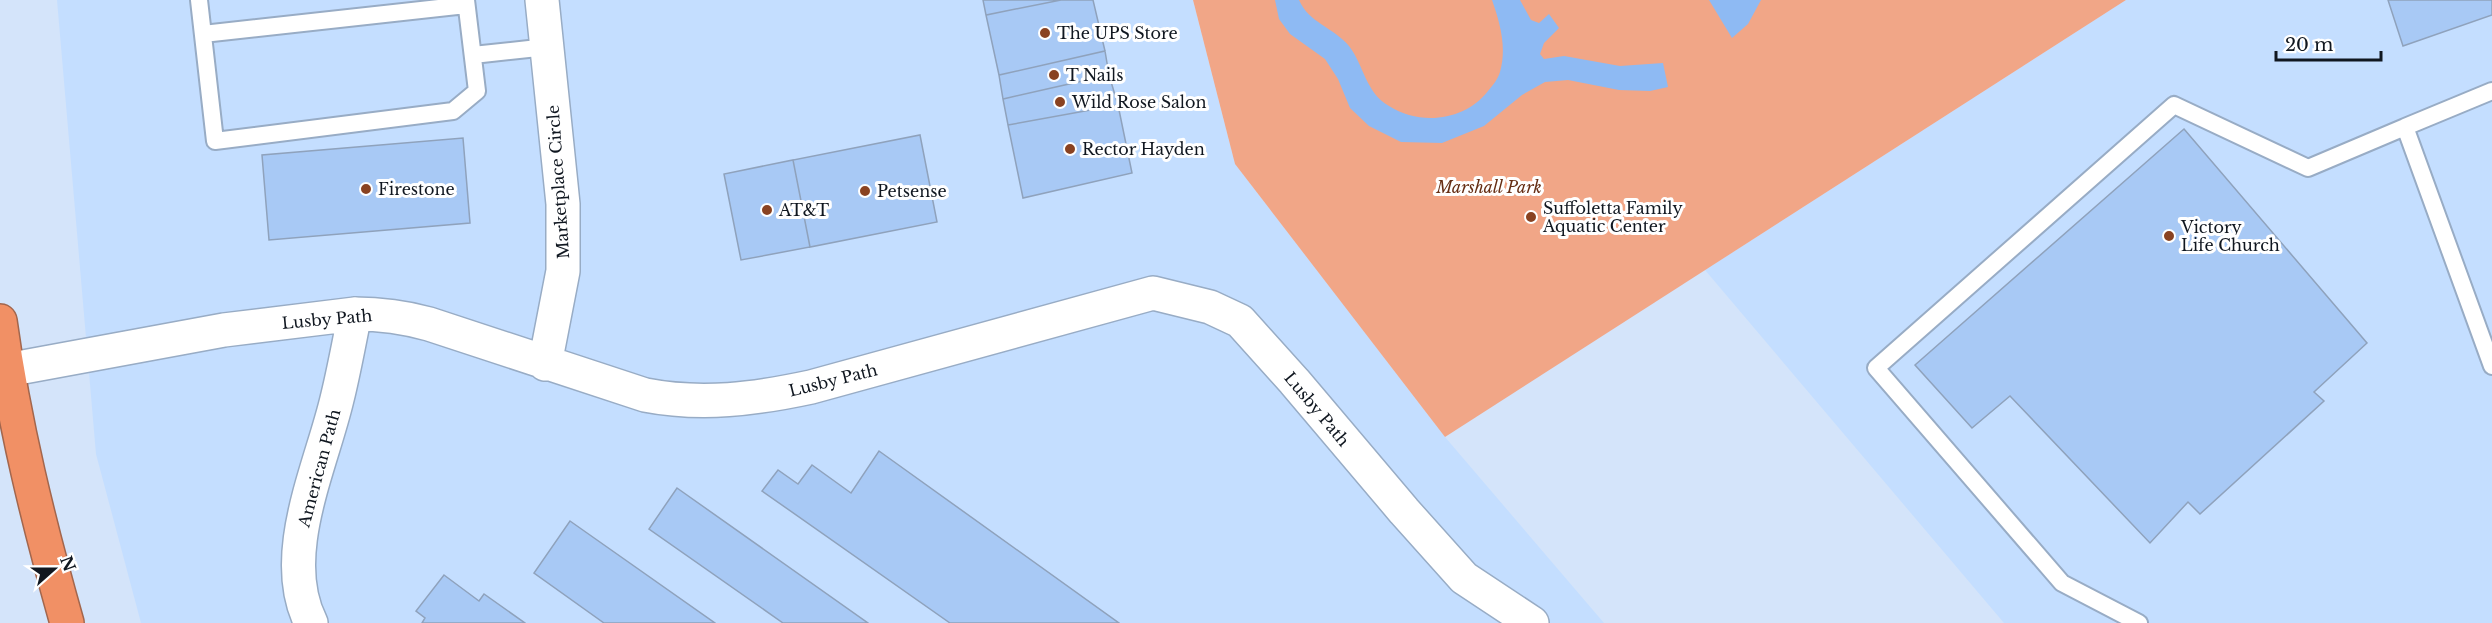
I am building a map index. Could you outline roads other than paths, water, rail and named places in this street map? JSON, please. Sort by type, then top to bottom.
[{"type":"highway","points":[[0,321],[3,371],[26,470],[67,623]]},
{"type":"street","name":"Marketplace Circle","points":[[542,0],[563,204],[563,271],[545,363]]},
{"type":"street","name":"Lusby Path","points":[[3,371],[224,330],[355,314],[396,316],[429,324],[645,395],[676,401],[706,402],[778,394],[811,387],[1153,293],[1210,306],[1240,321],[1464,578],[1532,623]]},
{"type":"street","name":"American Path","points":[[311,623],[303,599],[299,573],[299,548],[304,520],[337,399],[355,314]]},
{"type":"lane","points":[[199,0],[202,34],[215,141],[453,111],[477,91],[466,2],[202,34]]},
{"type":"lane","points":[[473,55],[547,46]]},
{"type":"lane","points":[[2139,623],[2062,583],[1876,368],[2174,105],[2308,168],[2492,91]]},
{"type":"lane","points":[[2405,127],[2492,366]]},
{"type":"water","points":[[1275,0],[1299,0],[1303,8],[1315,20],[1349,46],[1370,86],[1381,100],[1401,112],[1414,116],[1442,117],[1467,109],[1478,101],[1495,82],[1502,63],[1503,44],[1492,0],[1520,0],[1531,20],[1539,23],[1549,14],[1559,28],[1544,43],[1540,54],[1544,59],[1564,56],[1620,66],[1663,63],[1668,87],[1650,91],[1619,90],[1568,80],[1545,82],[1522,95],[1484,126],[1442,143],[1401,142],[1369,126],[1350,108],[1338,79],[1325,59],[1290,34],[1279,19]]},
{"type":"water","points":[[1709,0],[1761,0],[1748,24],[1732,38]]},
{"type":"place","name":"The UPS Store","points":[[1045,33]]},
{"type":"place","name":"T Nails","points":[[1054,75]]},
{"type":"place","name":"Wild Rose Salon","points":[[1060,102]]},
{"type":"place","name":"Rector Hayden","points":[[1070,149]]},
{"type":"place","name":"Firestone","points":[[366,189]]},
{"type":"place","name":"Petsense","points":[[865,191]]},
{"type":"place","name":"AT&T","points":[[767,210]]},
{"type":"place","name":"Suffoletta Family Aquatic Center","points":[[1531,217]]},
{"type":"place","name":"Victory Life Church","points":[[2169,236]]},
{"type":"park label","name":"Marshall Park","points":[[1489,187]]}]
